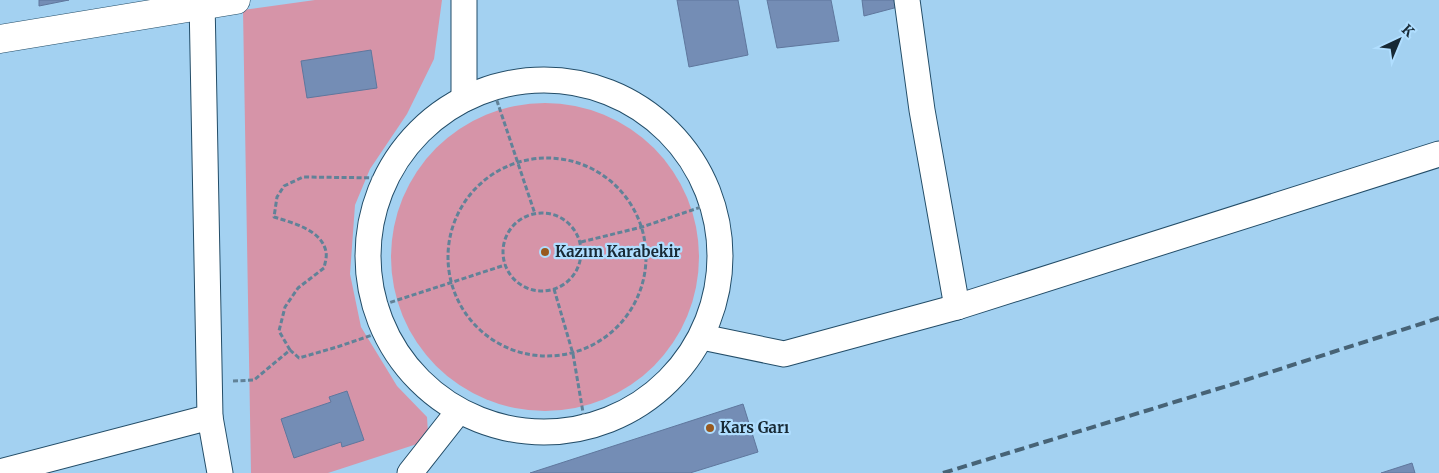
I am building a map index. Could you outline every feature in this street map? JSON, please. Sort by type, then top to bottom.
[{"type":"main road","points":[[0,39],[202,2],[236,0]]},
{"type":"street","points":[[464,0],[464,98]]},
{"type":"street","points":[[907,0],[922,110],[957,307]]},
{"type":"street","points":[[202,2],[210,417],[220,473]]},
{"type":"street","points":[[519,82],[576,83],[632,103],[679,142],[713,203],[722,252],[714,312],[687,365],[642,403],[585,424],[512,432],[470,419],[423,388],[388,343],[369,289],[368,232],[385,178],[418,132],[464,98],[492,86],[519,82]]},
{"type":"street","points":[[702,337],[784,354],[957,307],[1439,154]]},
{"type":"street","points":[[410,473],[458,412]]},
{"type":"street","points":[[0,472],[210,417]]},
{"type":"path","points":[[492,86],[535,214]]},
{"type":"path","points":[[543,157],[576,162],[605,176],[628,199],[642,227],[647,259],[641,291],[626,319],[602,341],[573,354],[541,357],[508,350],[480,332],[459,305],[448,273],[448,239],[459,208],[481,182],[510,164],[543,157]]},
{"type":"path","points":[[384,331],[299,358],[290,350],[279,331],[285,307],[298,288],[324,268],[326,254],[321,240],[306,229],[274,217],[277,197],[284,186],[302,177],[385,178]]},
{"type":"path","points":[[580,242],[642,227],[713,203]]},
{"type":"path","points":[[535,214],[555,215],[566,221],[574,230],[580,242],[582,256],[578,268],[570,280],[554,289],[546,291],[533,290],[520,285],[511,277],[505,265],[503,253],[504,240],[510,229],[519,220],[535,214]]},
{"type":"path","points":[[376,307],[505,265]]},
{"type":"path","points":[[554,289],[573,354],[585,424]]},
{"type":"path","points":[[210,382],[254,380],[290,350]]},
{"type":"shaded area","points":[[315,0],[442,0],[434,59],[407,114],[370,169],[355,205],[350,274],[361,327],[397,386],[427,417],[428,433],[417,444],[328,473],[251,473],[243,10]]},
{"type":"shaded area","points":[[545,103],[575,106],[604,115],[631,129],[654,148],[673,171],[687,198],[696,227],[699,257],[696,287],[687,316],[673,343],[654,366],[631,385],[604,399],[575,408],[545,411],[515,408],[486,399],[459,385],[436,366],[417,343],[403,316],[394,287],[391,257],[394,227],[403,198],[417,171],[436,148],[459,129],[486,115],[515,106]]},
{"type":"building","points":[[39,0],[69,0],[39,6]]},
{"type":"building","points":[[677,0],[738,0],[748,55],[689,67]]},
{"type":"building","points":[[767,0],[831,0],[839,41],[777,48]]},
{"type":"building","points":[[862,0],[897,0],[898,7],[864,16]]},
{"type":"building","points":[[371,50],[377,88],[307,98],[301,61]]},
{"type":"building","points":[[347,391],[364,440],[342,447],[341,442],[294,458],[281,419],[331,402],[329,397]]},
{"type":"building","name":"Kars Garı","points":[[743,404],[758,452],[690,473],[530,473]]},
{"type":"building","points":[[1412,463],[1415,473],[1381,473]]},
{"type":"railway","points":[[943,473],[1227,386],[1439,318]]},
{"type":"place","name":"Kazım Karabekir","points":[[545,252]]},
{"type":"place","name":"Kars Garı","points":[[710,428]]}]
